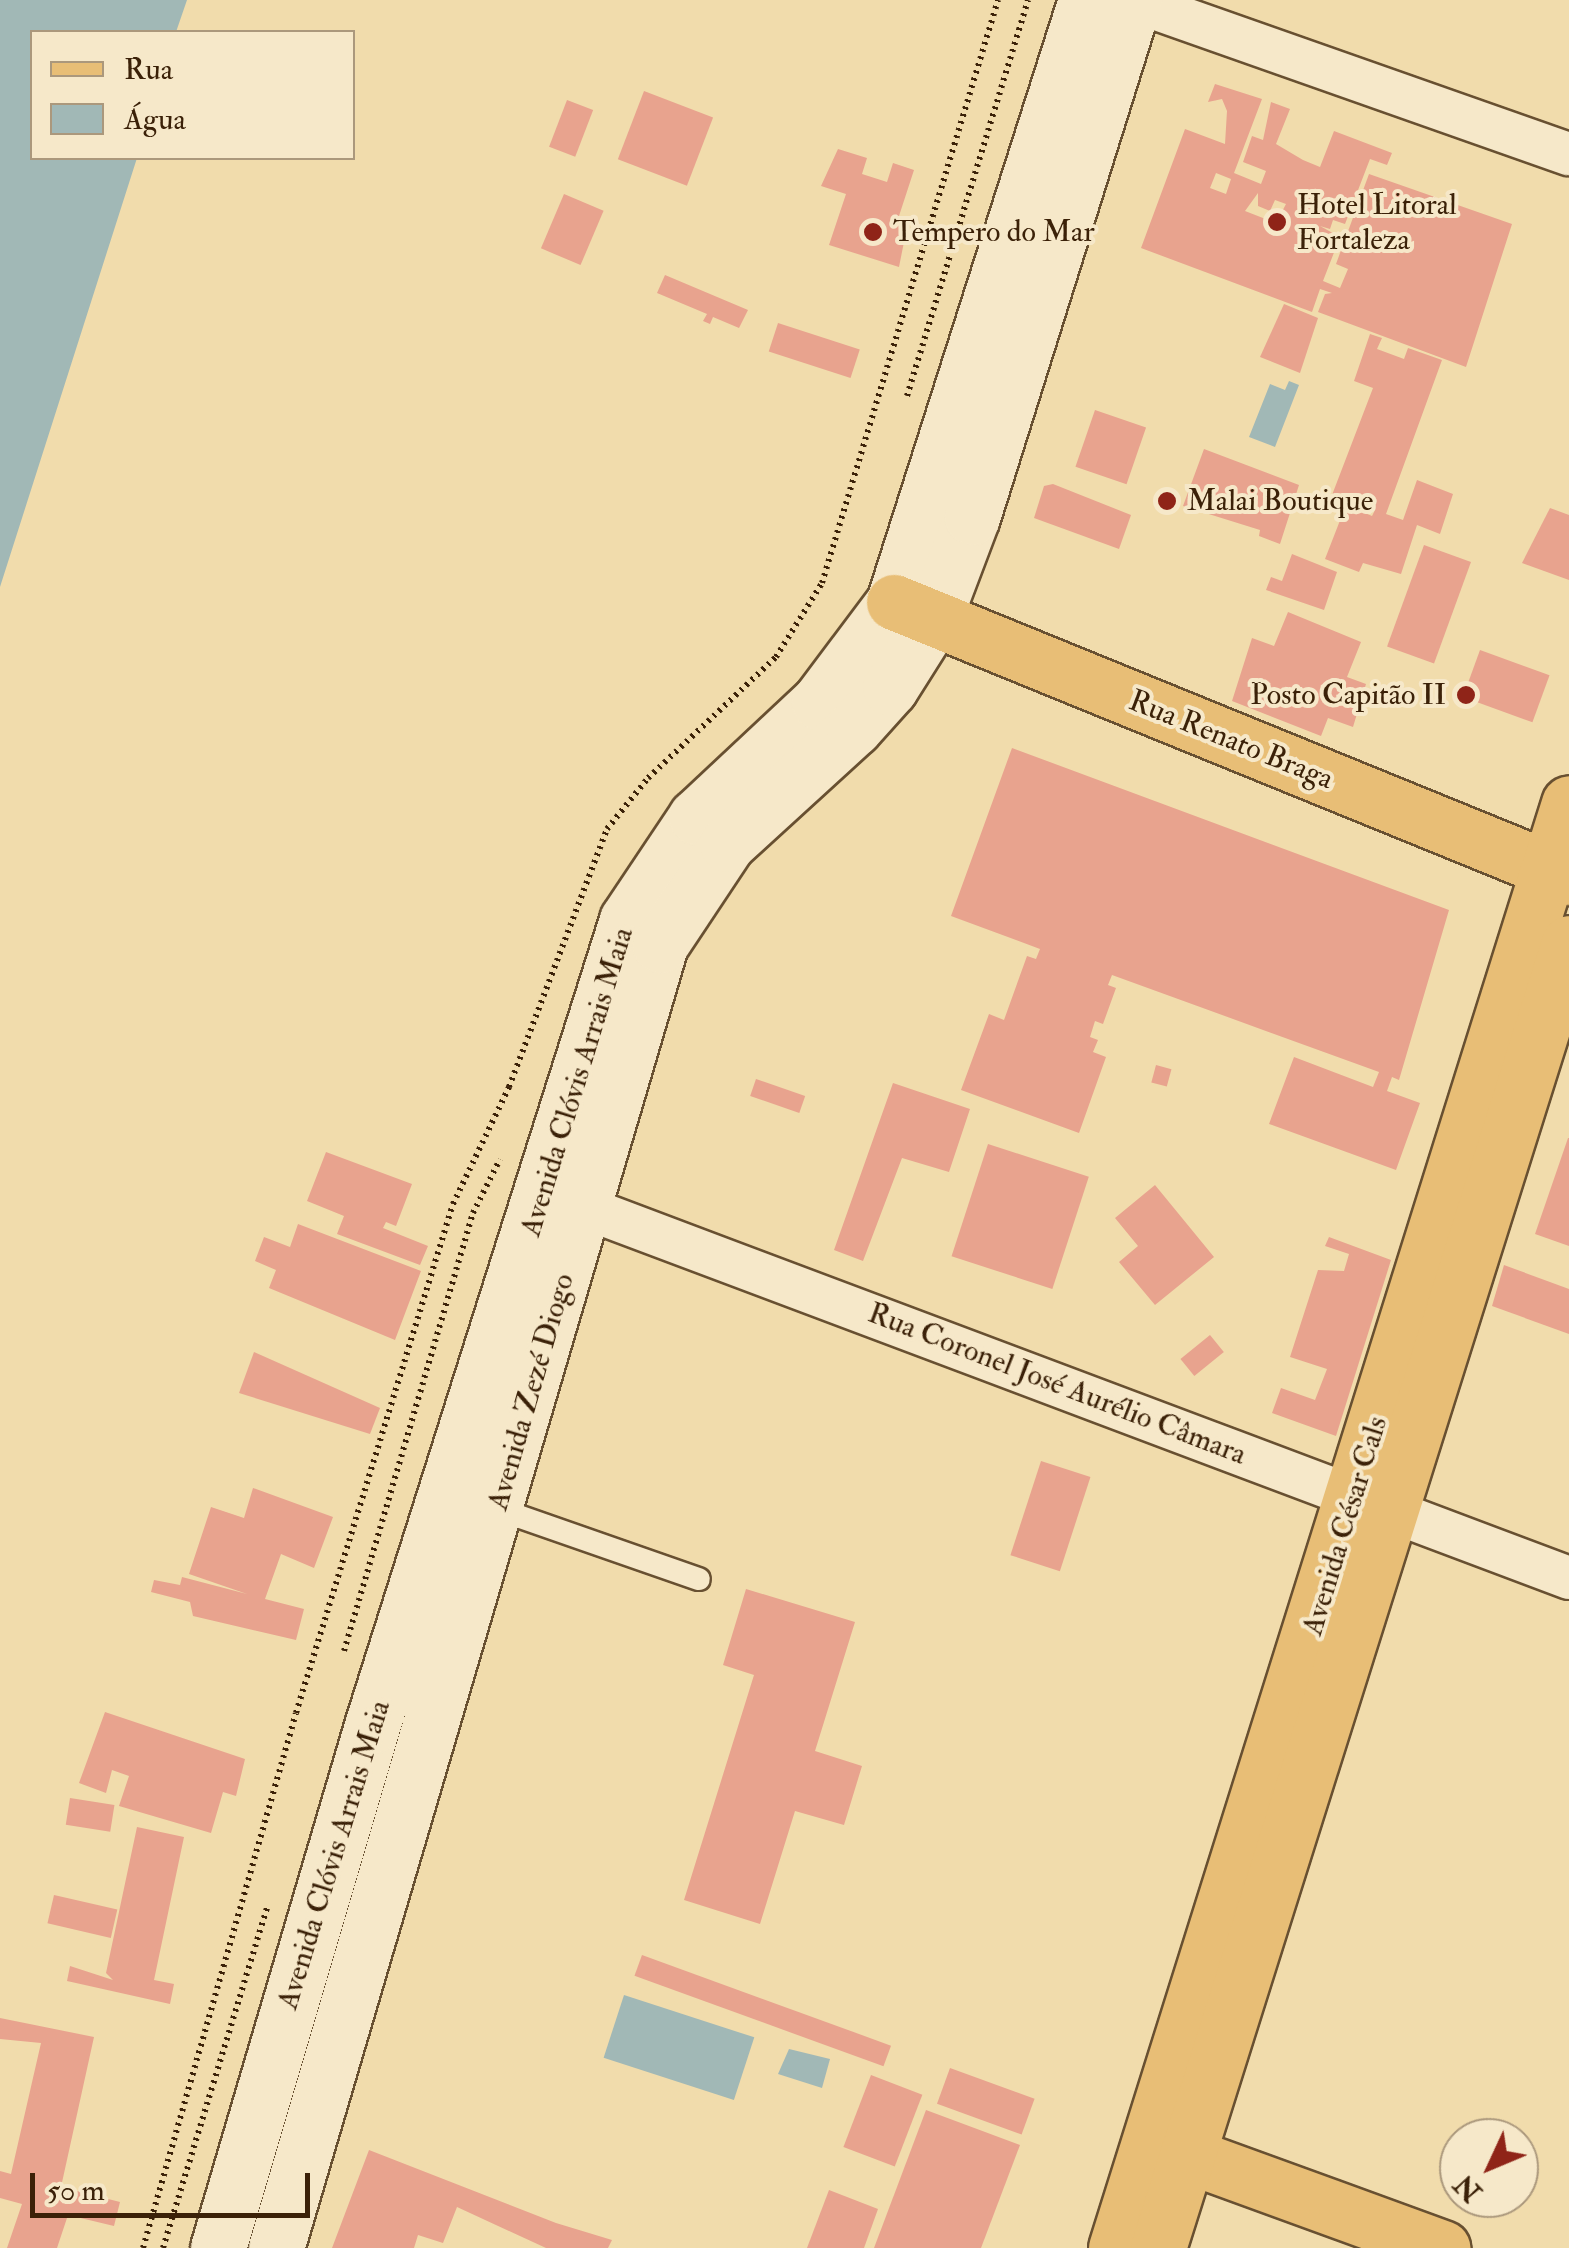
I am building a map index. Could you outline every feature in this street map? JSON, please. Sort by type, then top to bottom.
[{"type":"main road","points":[[914,611],[1086,0]]},
{"type":"main road","points":[[914,611],[972,517],[1133,0]]},
{"type":"main road","name":"Rua Renato Braga","points":[[914,611],[1560,874]]},
{"type":"main road","name":"Avenida Zezé Diogo","points":[[276,2248],[497,1509],[564,1200],[648,982],[673,920],[727,844],[806,777],[890,688],[914,611]]},
{"type":"main road","name":"Avenida César Cals","points":[[1116,2248],[1169,2149],[1374,1505],[1560,874],[1569,803]]},
{"type":"main road","name":"Avenida César Cals","points":[[1374,1505],[1569,943]]},
{"type":"main road","name":"Avenida Clóvis Arrais Maia","points":[[218,2248],[446,1490],[564,1200]]},
{"type":"main road","points":[[1169,2149],[1442,2248]]},
{"type":"main road","name":"Avenida César Cals","points":[[1158,2248],[1169,2149]]},
{"type":"street","points":[[1133,0],[1569,154]]},
{"type":"street","name":"Rua Coronel José Aurélio Câmara","points":[[564,1200],[1569,1578]]},
{"type":"lane","points":[[446,1490],[698,1579]]},
{"type":"water","points":[[0,0],[187,0],[177,30],[30,30],[30,160],[136,160],[0,587]]},
{"type":"water","points":[[1289,381],[1299,385],[1275,447],[1249,437],[1270,384],[1285,390]]},
{"type":"water","points":[[624,1995],[754,2037],[734,2100],[604,2058]]},
{"type":"water","points":[[789,2049],[830,2059],[822,2088],[778,2074]]},
{"type":"building","points":[[1215,84],[1262,99],[1234,173],[1261,184],[1266,171],[1243,162],[1252,136],[1263,140],[1271,102],[1290,109],[1276,144],[1303,160],[1320,167],[1334,131],[1392,153],[1387,165],[1370,159],[1345,224],[1333,220],[1330,229],[1320,226],[1340,237],[1323,281],[1340,288],[1348,269],[1336,264],[1369,174],[1512,224],[1466,367],[1318,312],[1325,294],[1332,293],[1320,289],[1312,312],[1141,248],[1185,129],[1225,144],[1227,111],[1222,99],[1208,102]],"holes":[[[1216,173],[1231,179],[1226,194],[1210,188]],[[1258,193],[1258,206],[1270,211],[1275,200],[1286,204],[1276,223],[1245,211]]]},
{"type":"building","points":[[644,91],[713,118],[687,186],[618,159]]},
{"type":"building","points":[[567,100],[593,110],[575,157],[549,147]]},
{"type":"building","points":[[838,149],[867,158],[862,174],[887,182],[893,163],[914,170],[899,216],[908,222],[899,267],[829,245],[846,194],[821,186]]},
{"type":"building","points":[[564,194],[604,211],[581,265],[541,248]]},
{"type":"building","points":[[665,275],[748,310],[739,328],[713,317],[710,324],[703,321],[707,314],[657,293]]},
{"type":"building","points":[[1284,304],[1318,318],[1300,373],[1260,357]]},
{"type":"building","points":[[778,323],[860,350],[851,378],[769,352]]},
{"type":"building","points":[[1370,334],[1382,338],[1377,349],[1404,359],[1408,348],[1442,360],[1386,514],[1403,520],[1417,480],[1453,494],[1440,534],[1417,525],[1401,574],[1363,563],[1359,572],[1325,559],[1346,505],[1372,516],[1375,510],[1332,495],[1373,388],[1354,381]]},
{"type":"building","points":[[1095,410],[1146,428],[1127,484],[1075,467]]},
{"type":"building","points":[[1204,449],[1299,485],[1280,544],[1259,536],[1260,530],[1183,506]]},
{"type":"building","points":[[1053,484],[1131,515],[1119,549],[1034,518],[1044,486]]},
{"type":"building","points":[[1550,508],[1569,515],[1569,580],[1522,563]]},
{"type":"building","points":[[1424,545],[1471,562],[1434,664],[1387,646]]},
{"type":"building","points":[[1292,554],[1337,572],[1324,610],[1266,590],[1271,577],[1282,581]]},
{"type":"building","points":[[1288,612],[1361,642],[1347,677],[1366,684],[1353,727],[1328,718],[1321,736],[1232,701],[1252,638],[1274,646]]},
{"type":"building","points":[[1480,650],[1550,675],[1532,722],[1463,697]]},
{"type":"building","points":[[1012,748],[1449,910],[1399,1080],[1392,1077],[1387,1091],[1420,1103],[1396,1170],[1269,1124],[1294,1057],[1373,1087],[1379,1072],[1112,975],[1108,985],[1116,988],[1103,1024],[1095,1021],[1090,1037],[1098,1040],[1093,1052],[1106,1057],[1079,1133],[961,1090],[989,1014],[1004,1020],[1027,956],[1036,959],[1040,949],[951,916]]},
{"type":"building","points":[[1156,1065],[1171,1069],[1167,1087],[1151,1082]]},
{"type":"building","points":[[756,1079],[805,1096],[799,1113],[750,1096]]},
{"type":"building","points":[[893,1083],[970,1109],[949,1172],[902,1158],[863,1261],[834,1250]]},
{"type":"building","points":[[1569,1138],[1569,1246],[1535,1234]]},
{"type":"building","points":[[988,1144],[1089,1177],[1052,1289],[952,1256]]},
{"type":"building","points":[[326,1152],[412,1184],[396,1226],[386,1222],[383,1228],[428,1246],[420,1265],[337,1234],[344,1216],[307,1201]]},
{"type":"building","points":[[1155,1185],[1214,1257],[1155,1305],[1119,1262],[1138,1246],[1115,1218]]},
{"type":"building","points":[[298,1224],[421,1271],[395,1340],[269,1288],[276,1270],[255,1261],[264,1237],[290,1247]]},
{"type":"building","points":[[1329,1237],[1391,1260],[1336,1436],[1272,1413],[1281,1388],[1315,1400],[1327,1369],[1290,1357],[1318,1270],[1344,1271],[1349,1254],[1325,1246]]},
{"type":"building","points":[[1504,1265],[1569,1289],[1569,1334],[1492,1306]]},
{"type":"building","points":[[1210,1335],[1224,1352],[1194,1376],[1180,1359]]},
{"type":"building","points":[[254,1352],[380,1408],[370,1434],[239,1393]]},
{"type":"building","points":[[1041,1461],[1090,1477],[1060,1571],[1010,1555]]},
{"type":"building","points":[[253,1488],[333,1517],[314,1568],[281,1554],[265,1599],[304,1609],[296,1640],[193,1616],[190,1602],[151,1592],[154,1580],[180,1585],[182,1577],[247,1594],[189,1574],[211,1507],[244,1518]]},
{"type":"building","points":[[746,1589],[855,1622],[815,1751],[862,1766],[844,1825],[795,1811],[760,1924],[684,1900],[754,1675],[723,1665]]},
{"type":"building","points":[[105,1712],[245,1759],[236,1796],[223,1792],[211,1833],[119,1806],[129,1776],[112,1770],[106,1793],[79,1783]]},
{"type":"building","points":[[70,1798],[114,1805],[110,1832],[66,1825]]},
{"type":"building","points":[[137,1827],[184,1837],[154,1980],[174,1984],[170,2004],[67,1981],[70,1966],[113,1980],[106,1973]]},
{"type":"building","points":[[54,1895],[117,1910],[111,1938],[47,1923]]},
{"type":"building","points":[[642,1955],[891,2046],[883,2066],[634,1976]]},
{"type":"building","points":[[0,2018],[94,2037],[61,2187],[120,2202],[114,2226],[68,2215],[57,2248],[7,2248],[22,2204],[0,2198],[0,2171],[11,2174],[41,2043],[0,2039]]},
{"type":"building","points":[[950,2068],[1035,2099],[1022,2134],[937,2104]]},
{"type":"building","points":[[871,2075],[922,2095],[895,2167],[843,2147]]},
{"type":"building","points":[[926,2110],[1020,2145],[981,2248],[874,2248]]},
{"type":"building","points":[[369,2150],[556,2223],[612,2240],[608,2248],[546,2248],[457,2207],[443,2243],[418,2235],[414,2248],[332,2248]]},
{"type":"building","points":[[829,2190],[878,2209],[864,2248],[807,2248]]},
{"type":"place","name":"Hotel Litoral Fortaleza","points":[[1277,222]]},
{"type":"place","name":"Tempero do Mar","points":[[873,232]]},
{"type":"place","name":"Malai Boutique","points":[[1167,501]]},
{"type":"place","name":"Posto Capitão II","points":[[1466,695]]}]
